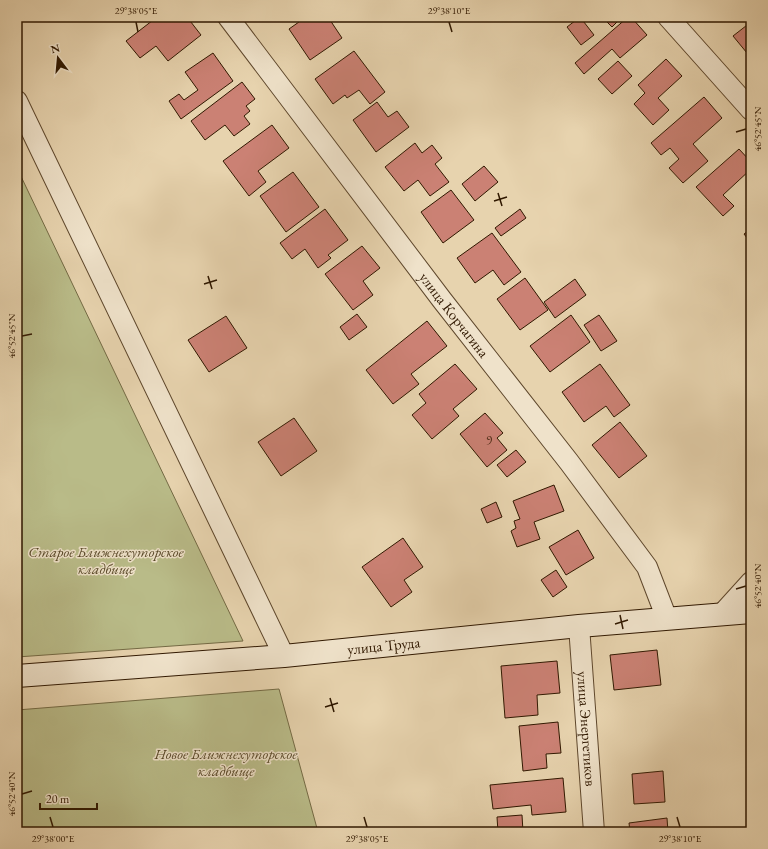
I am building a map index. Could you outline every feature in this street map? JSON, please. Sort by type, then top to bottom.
[{"type":"street","name":"улица Корчагина","points":[[228,17],[442,300],[569,462],[647,567],[667,619]]},
{"type":"street","points":[[668,17],[751,110]]},
{"type":"street","points":[[17,101],[284,656]]},
{"type":"street","points":[[722,614],[751,582]]},
{"type":"street","name":"улица Труда","points":[[17,676],[284,656],[579,626],[751,612]]},
{"type":"street","name":"улица Энергетиков","points":[[579,626],[594,832]]},
{"type":"green space","name":"Старое Ближнехуторское кладбище","points":[[17,168],[243,641],[17,657]]},
{"type":"green space","name":"Новое Ближнехуторское кладбище","points":[[279,689],[318,832],[17,832],[17,710]]},
{"type":"building","points":[[157,17],[187,17],[201,35],[168,61],[156,46],[140,58],[126,41]]},
{"type":"building","points":[[306,17],[328,17],[342,38],[310,60],[289,29]]},
{"type":"building","points":[[580,17],[594,35],[581,45],[567,27]]},
{"type":"building","points":[[602,17],[622,17],[612,27]]},
{"type":"building","points":[[628,17],[631,17],[647,35],[620,58],[612,49],[584,74],[575,63]]},
{"type":"building","points":[[751,22],[751,50],[747,53],[733,36]]},
{"type":"building","points":[[354,51],[385,92],[370,104],[359,90],[347,98],[345,95],[333,104],[315,79]]},
{"type":"building","points":[[213,53],[233,81],[181,119],[169,101],[179,94],[184,100],[198,90],[185,72]]},
{"type":"building","points":[[666,59],[682,76],[658,98],[669,110],[653,125],[634,104],[645,93],[638,85]]},
{"type":"building","points":[[618,61],[632,76],[612,94],[598,79]]},
{"type":"building","points":[[242,82],[255,99],[246,106],[250,111],[244,116],[250,124],[234,136],[225,125],[205,140],[191,121]]},
{"type":"building","points":[[704,97],[722,118],[693,144],[708,161],[683,183],[669,168],[679,159],[670,148],[661,155],[651,143]]},
{"type":"building","points":[[377,102],[388,117],[397,111],[409,127],[376,152],[353,120]]},
{"type":"building","points":[[272,125],[289,148],[258,171],[266,182],[249,196],[223,161]]},
{"type":"building","points":[[415,143],[422,153],[432,145],[442,158],[435,164],[449,182],[430,196],[418,180],[404,191],[385,167]]},
{"type":"building","points":[[739,149],[751,162],[751,169],[723,195],[734,206],[723,216],[696,187]]},
{"type":"building","points":[[484,166],[498,182],[475,201],[462,184]]},
{"type":"building","points":[[293,172],[319,207],[286,232],[260,196]]},
{"type":"building","points":[[451,190],[474,220],[443,243],[421,212]]},
{"type":"building","points":[[325,209],[348,240],[328,255],[331,258],[318,268],[305,249],[292,259],[280,243]]},
{"type":"building","points":[[520,209],[526,218],[501,236],[495,228]]},
{"type":"building","points":[[751,229],[751,243],[744,234]]},
{"type":"building","points":[[492,233],[521,272],[504,285],[493,270],[475,283],[457,258]]},
{"type":"building","points":[[362,246],[380,268],[363,281],[373,295],[353,310],[325,274]]},
{"type":"building","points":[[525,278],[548,310],[520,330],[497,299]]},
{"type":"building","points":[[575,279],[586,295],[555,318],[544,302]]},
{"type":"building","points":[[357,314],[367,327],[349,340],[340,327]]},
{"type":"building","points":[[571,315],[590,342],[550,372],[530,346]]},
{"type":"building","points":[[599,315],[617,341],[601,351],[584,325]]},
{"type":"building","points":[[226,316],[247,348],[209,372],[188,340]]},
{"type":"building","points":[[427,321],[447,346],[411,374],[419,384],[393,404],[366,370]]},
{"type":"building","points":[[455,364],[477,389],[453,409],[459,416],[432,439],[412,415],[426,403],[419,394]]},
{"type":"building","points":[[600,364],[630,405],[614,417],[606,406],[584,422],[562,392]]},
{"type":"building","points":[[485,413],[503,433],[497,438],[507,450],[487,467],[460,434]]},
{"type":"building","points":[[294,418],[317,451],[281,476],[258,442]]},
{"type":"building","points":[[620,422],[647,456],[619,478],[592,445]]},
{"type":"building","points":[[516,450],[526,462],[507,477],[497,465]]},
{"type":"building","points":[[554,485],[564,511],[534,522],[540,539],[517,547],[511,531],[516,528],[514,521],[520,519],[513,501]]},
{"type":"building","points":[[496,502],[502,517],[487,523],[481,509]]},
{"type":"building","points":[[578,530],[594,558],[566,575],[549,547]]},
{"type":"building","points":[[403,538],[423,567],[404,580],[412,592],[391,607],[362,567]]},
{"type":"building","points":[[556,570],[567,587],[553,597],[541,580]]},
{"type":"building","points":[[657,650],[661,685],[614,690],[610,655]]},
{"type":"building","points":[[557,661],[560,693],[537,695],[538,715],[505,718],[501,666]]},
{"type":"building","points":[[558,722],[561,753],[546,754],[547,768],[523,771],[519,726]]},
{"type":"building","points":[[663,771],[665,802],[634,804],[632,774]]},
{"type":"building","points":[[563,778],[566,812],[532,815],[531,805],[493,809],[490,785]]},
{"type":"building","points":[[522,815],[523,832],[498,832],[497,817]]},
{"type":"building","points":[[667,818],[668,832],[630,832],[629,823]]}]
